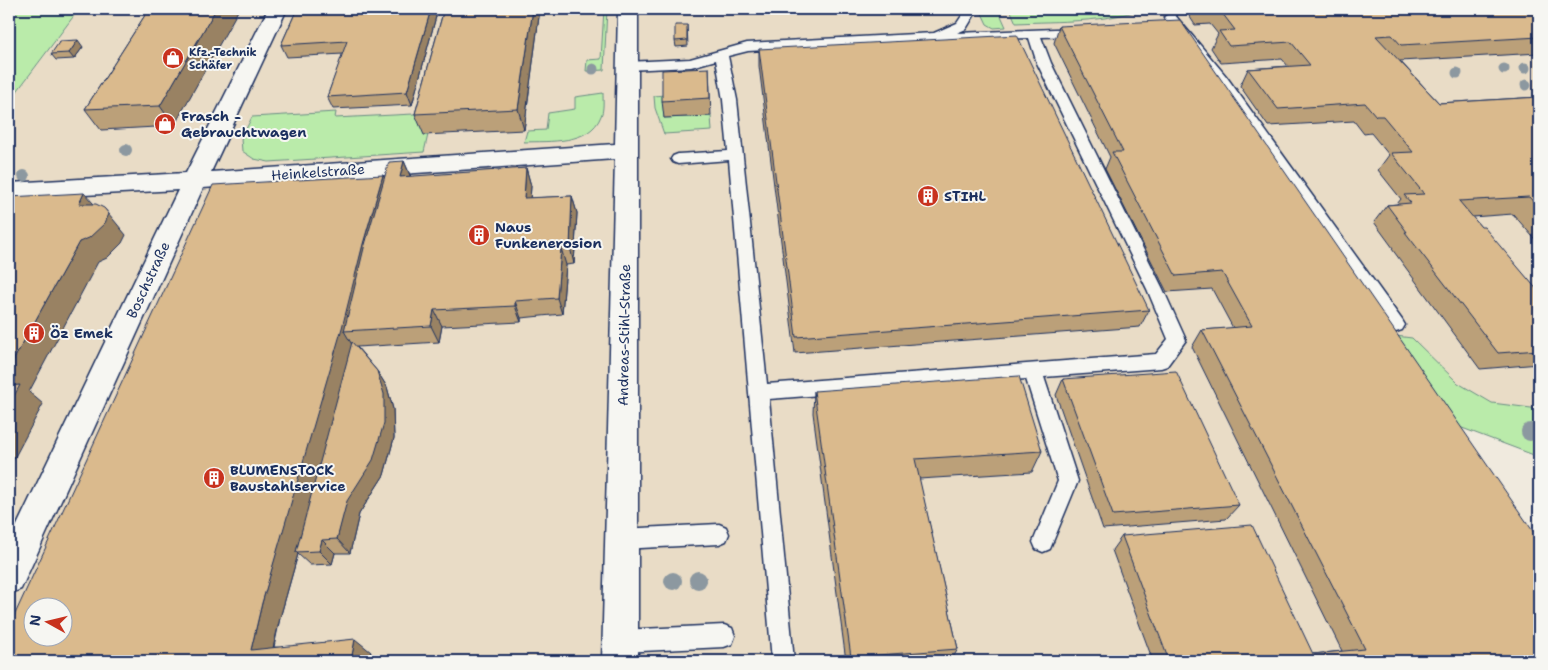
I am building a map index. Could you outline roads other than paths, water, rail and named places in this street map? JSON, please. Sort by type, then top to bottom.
[{"type":"street","name":"Boschstraße","points":[[9,578],[194,181],[277,9]]},
{"type":"street","name":"Andreas-Stihl-Straße","points":[[620,651],[628,9]]},
{"type":"street","name":"Heinkelstraße","points":[[9,191],[194,181],[626,150]]},
{"type":"lane","points":[[936,37],[962,26],[969,14],[966,9]]},
{"type":"lane","points":[[1167,15],[1221,78],[1396,325]]},
{"type":"lane","points":[[628,66],[691,63],[747,47],[1090,31]]},
{"type":"lane","points":[[757,392],[1161,360],[1177,340],[1155,290],[1044,63],[1034,34]]},
{"type":"lane","points":[[720,54],[730,100],[736,155],[783,661]]},
{"type":"lane","points":[[678,159],[736,155]]},
{"type":"lane","points":[[1033,371],[1068,480],[1043,542]]},
{"type":"lane","points":[[621,539],[719,534]]},
{"type":"lane","points":[[620,651],[724,636]]},
{"type":"place","name":"Kfz.-Technik Schäfer","points":[[173,58]]},
{"type":"place","name":"Frasch - Gebrauchtwagen","points":[[165,124]]},
{"type":"place","name":"STIHL","points":[[928,196]]},
{"type":"place","name":"Naus Funkenerosion","points":[[479,235]]},
{"type":"place","name":"Öz Emek","points":[[34,333]]},
{"type":"place","name":"BLUMENSTOCK Baustahlservice","points":[[214,478]]}]
